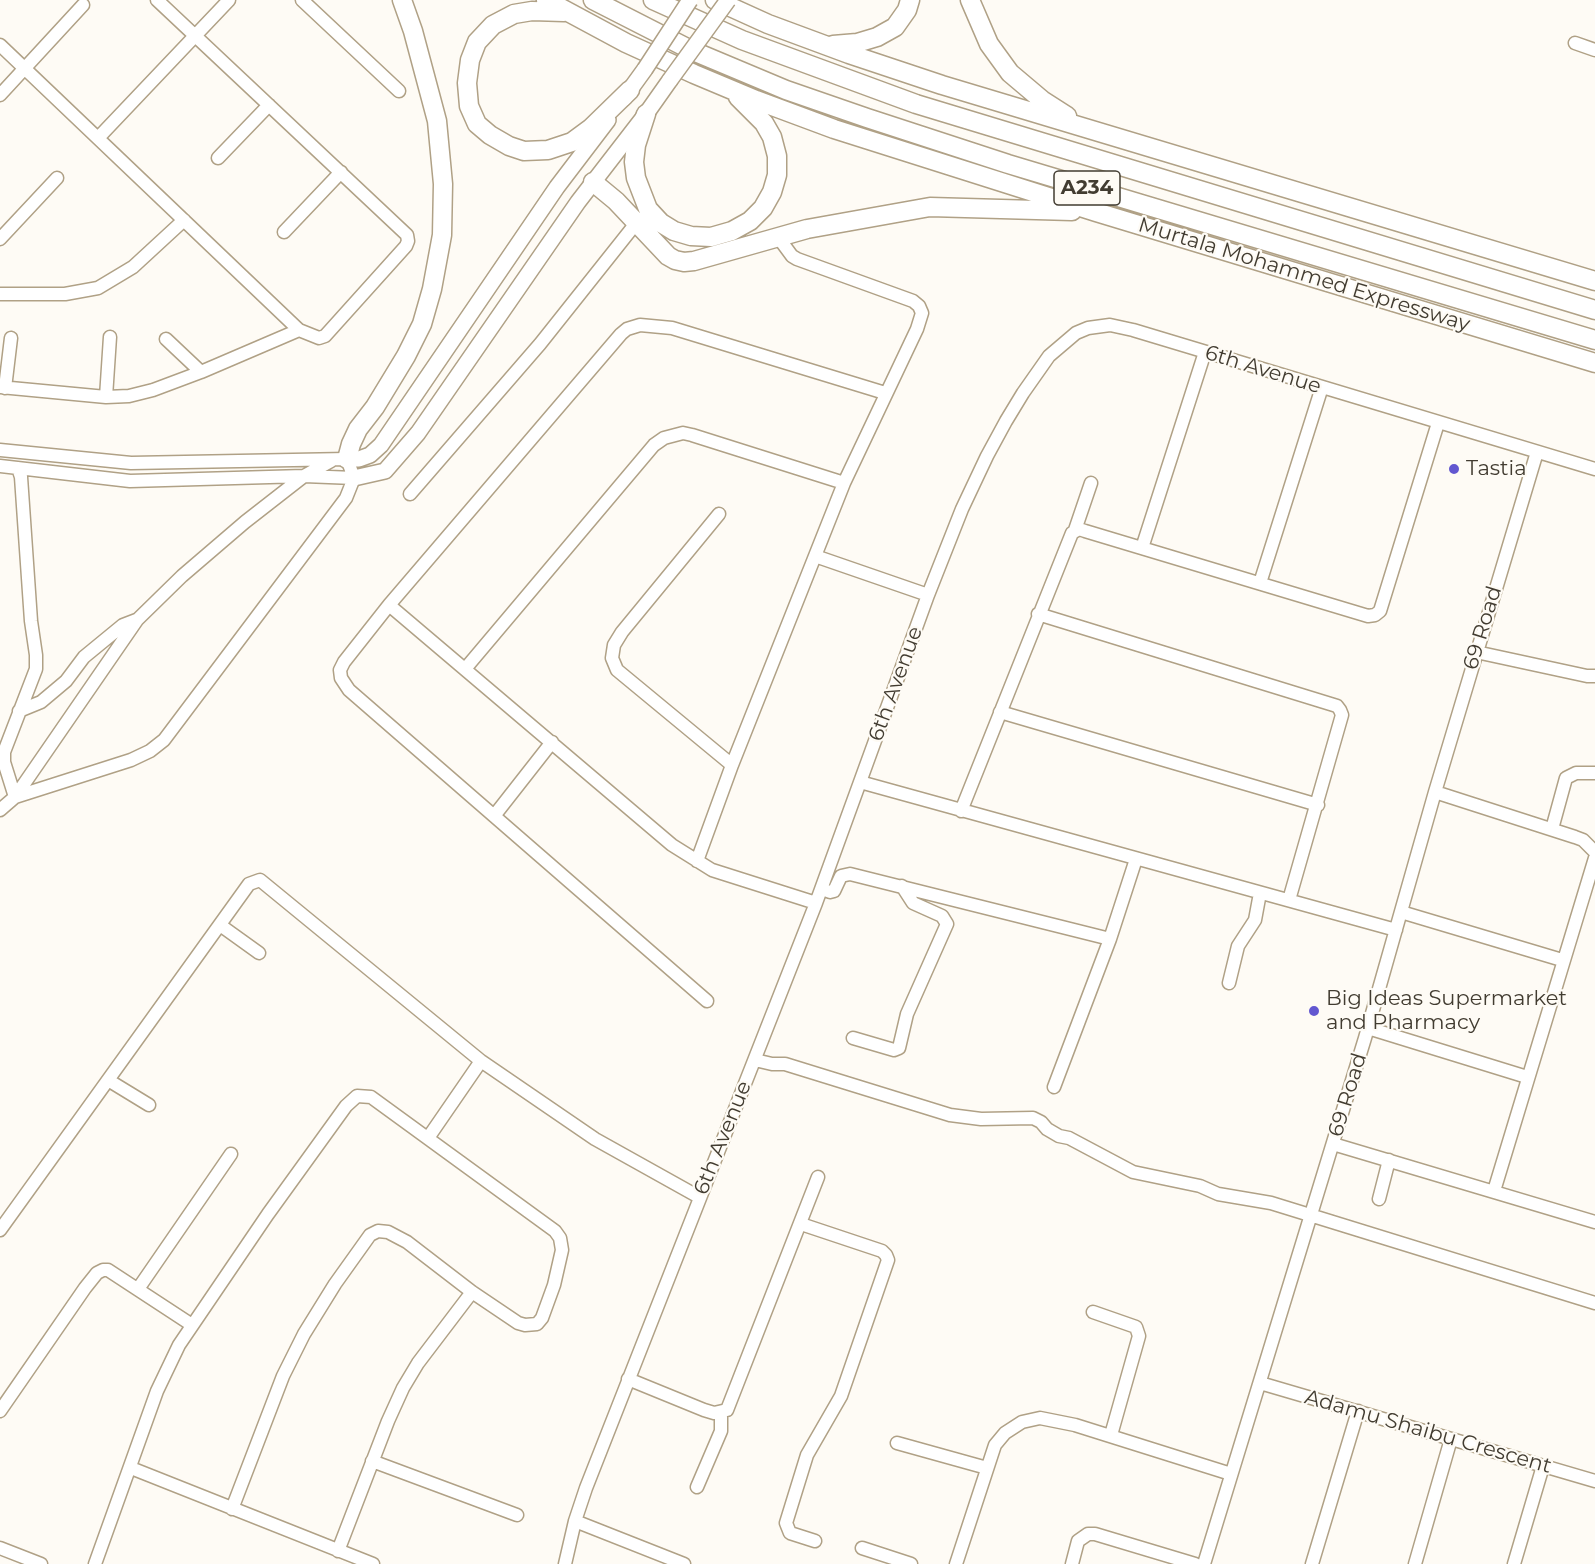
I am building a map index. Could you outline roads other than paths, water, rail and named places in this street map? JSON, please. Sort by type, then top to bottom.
[{"type":"highway","points":[[340,459],[381,397],[422,324],[432,289],[442,235],[443,184],[436,121],[413,31],[402,0]]},
{"type":"highway","name":"Murtala Mohammed Expressway","points":[[546,0],[626,43],[728,88],[834,129],[1096,212],[1595,363]]},
{"type":"highway","name":"Murtala Mohammed Expressway","points":[[593,0],[693,51],[765,81],[909,133],[1595,340]]},
{"type":"highway","name":"A234","points":[[653,0],[742,40],[916,104],[1595,310]]},
{"type":"highway","points":[[715,0],[768,24],[826,46],[942,85],[1595,281]]},
{"type":"highway","points":[[826,46],[857,43],[877,38],[896,27],[907,10],[910,0]]},
{"type":"highway","points":[[969,0],[989,44],[1010,73],[1042,100],[1098,132]]},
{"type":"highway","points":[[569,13],[531,11],[514,14],[493,25],[477,42],[470,60],[467,83],[469,106],[477,124],[509,146],[524,151],[548,150],[572,142],[591,128],[630,90]]},
{"type":"highway","points":[[646,114],[636,145],[634,162],[636,178],[648,209],[661,223],[674,231],[691,236],[711,237],[732,231],[750,221],[763,208],[772,192],[777,174],[777,156],[764,123],[728,88]]},
{"type":"highway","points":[[593,182],[637,222],[668,256],[684,262],[807,229],[930,207],[1096,212]]},
{"type":"main road","points":[[340,459],[359,459],[370,455],[381,445],[557,187],[645,69],[690,0]]},
{"type":"main road","points":[[354,478],[385,471],[418,433],[593,182],[646,114],[728,0]]},
{"type":"street","points":[[0,45],[299,330],[314,337],[325,336],[406,246],[407,235],[158,0]]},
{"type":"street","points":[[99,137],[229,0]]},
{"type":"street","points":[[302,0],[399,92]]},
{"type":"street","points":[[0,95],[83,5]]},
{"type":"street","points":[[1575,43],[1595,50]]},
{"type":"street","points":[[218,158],[269,105]]},
{"type":"street","points":[[284,232],[341,172]]},
{"type":"street","points":[[0,239],[57,178]]},
{"type":"street","points":[[0,294],[65,294],[98,288],[133,267],[184,220]]},
{"type":"street","points":[[410,494],[540,344],[637,222]]},
{"type":"street","points":[[697,861],[732,765],[844,483],[921,320],[922,313],[913,301],[797,259],[792,256],[778,237]]},
{"type":"street","name":"6th Avenue","points":[[565,1564],[575,1521],[628,1379],[822,889],[928,595],[962,509],[987,456],[1023,393],[1049,356],[1063,343],[1088,328],[1110,325],[1595,469]]},
{"type":"street","points":[[707,1000],[349,690],[341,678],[340,670],[389,605],[621,334],[633,326],[672,328],[885,393]]},
{"type":"street","points":[[10,338],[2,387],[106,398],[129,396],[153,390],[299,330]]},
{"type":"street","points":[[106,398],[110,337]]},
{"type":"street","points":[[166,339],[201,372]]},
{"type":"street","points":[[1142,548],[1205,352]]},
{"type":"street","points":[[1260,582],[1322,387]]},
{"type":"street","points":[[1075,530],[1260,582],[1368,616],[1375,615],[1380,611],[1438,423]]},
{"type":"street","points":[[465,669],[647,454],[664,438],[682,433],[692,435],[844,483]]},
{"type":"street","points":[[0,450],[131,463],[340,459]]},
{"type":"street","name":"69 Road","points":[[1204,1564],[1368,1028],[1476,652],[1537,452]]},
{"type":"street","points":[[0,810],[15,797],[137,620],[203,558],[304,476],[340,459]]},
{"type":"street","points":[[340,459],[354,478]]},
{"type":"street","points":[[0,466],[130,481],[304,476],[354,478]]},
{"type":"street","points":[[15,797],[4,762],[4,752],[36,669],[21,477],[18,468]]},
{"type":"street","points":[[15,797],[131,760],[150,751],[164,740],[346,498],[354,478]]},
{"type":"street","points":[[961,811],[1069,536],[1075,530],[1091,483]]},
{"type":"street","points":[[719,514],[622,632],[614,645],[612,658],[617,670],[732,765]]},
{"type":"street","points":[[815,555],[928,595]]},
{"type":"street","points":[[389,605],[672,844],[717,872],[816,903]]},
{"type":"street","points":[[1038,614],[1337,706],[1342,715],[1289,900]]},
{"type":"street","points":[[18,711],[41,702],[66,681],[84,657],[123,625],[137,620]]},
{"type":"street","points":[[1476,652],[1595,676]]},
{"type":"street","points":[[1000,712],[1318,805]]},
{"type":"street","points":[[494,816],[552,742]]},
{"type":"street","points":[[1552,829],[1566,778],[1576,773],[1595,773]]},
{"type":"street","points":[[860,782],[1396,930]]},
{"type":"street","points":[[1435,792],[1583,840],[1595,852]]},
{"type":"street","points":[[1494,1191],[1562,960],[1595,858]]},
{"type":"street","points":[[1054,1088],[1110,939],[1136,860]]},
{"type":"street","points":[[822,889],[832,892],[841,876],[850,874],[1110,939]]},
{"type":"street","points":[[0,1230],[249,884],[260,880],[481,1061],[595,1139],[699,1197]]},
{"type":"street","points":[[853,1038],[894,1050],[899,1048],[907,1014],[947,924],[942,916],[913,903],[902,886]]},
{"type":"street","points":[[1228,983],[1238,946],[1255,920],[1260,893]]},
{"type":"street","points":[[1401,912],[1562,960]]},
{"type":"street","points":[[220,925],[259,953]]},
{"type":"street","points":[[1368,1028],[1527,1077]]},
{"type":"street","points":[[755,1060],[785,1064],[951,1115],[981,1119],[1033,1118],[1059,1136],[1069,1138],[1133,1172],[1200,1186],[1218,1194],[1271,1203],[1595,1303]]},
{"type":"street","points":[[428,1138],[481,1061]]},
{"type":"street","points":[[108,1080],[149,1105]]},
{"type":"street","points":[[95,1564],[161,1383],[179,1345],[268,1214],[351,1100],[357,1096],[371,1097],[549,1226],[560,1238],[562,1250],[554,1285],[542,1318],[537,1324],[531,1326],[518,1323],[472,1292],[407,1242],[388,1232],[378,1231],[370,1235],[335,1284],[304,1334],[284,1376],[232,1509]]},
{"type":"street","points":[[1333,1144],[1494,1191],[1594,1217]]},
{"type":"street","points":[[138,1289],[231,1154]]},
{"type":"street","points":[[1379,1199],[1389,1160]]},
{"type":"street","points":[[628,1379],[704,1410],[722,1413],[727,1410],[818,1177]]},
{"type":"street","points":[[801,1224],[882,1251],[888,1260],[841,1396],[807,1455],[786,1523],[790,1533],[815,1541]]},
{"type":"street","points":[[0,1411],[98,1273],[108,1270],[192,1325]]},
{"type":"street","points":[[338,1551],[403,1388],[418,1363],[472,1292]]},
{"type":"street","points":[[1093,1312],[1131,1324],[1136,1327],[1139,1336],[1111,1435]]},
{"type":"street","name":"Adamu Shaibu Crescent","points":[[1260,1383],[1595,1481]]},
{"type":"street","points":[[1312,1564],[1358,1411]]},
{"type":"street","points":[[697,1487],[721,1431],[722,1413]]},
{"type":"street","points":[[956,1564],[995,1445],[1013,1426],[1030,1420],[1040,1418],[1057,1421],[1111,1435],[1231,1474]]},
{"type":"street","points":[[1414,1564],[1451,1439]]},
{"type":"street","points":[[897,1443],[987,1468]]},
{"type":"street","points":[[372,1461],[517,1515]]},
{"type":"street","points":[[1514,1564],[1543,1466]]},
{"type":"street","points":[[131,1468],[374,1564]]},
{"type":"street","points":[[575,1521],[684,1564]]},
{"type":"street","points":[[1071,1564],[1078,1541],[1088,1534],[1095,1534],[1195,1564]]},
{"type":"street","points":[[0,1548],[41,1564]]},
{"type":"street","points":[[862,1548],[911,1564]]},
{"type":"place","name":"Tastia","points":[[1454,469]]},
{"type":"place","name":"Big Ideas Supermarket and Pharmacy","points":[[1314,1011]]}]
